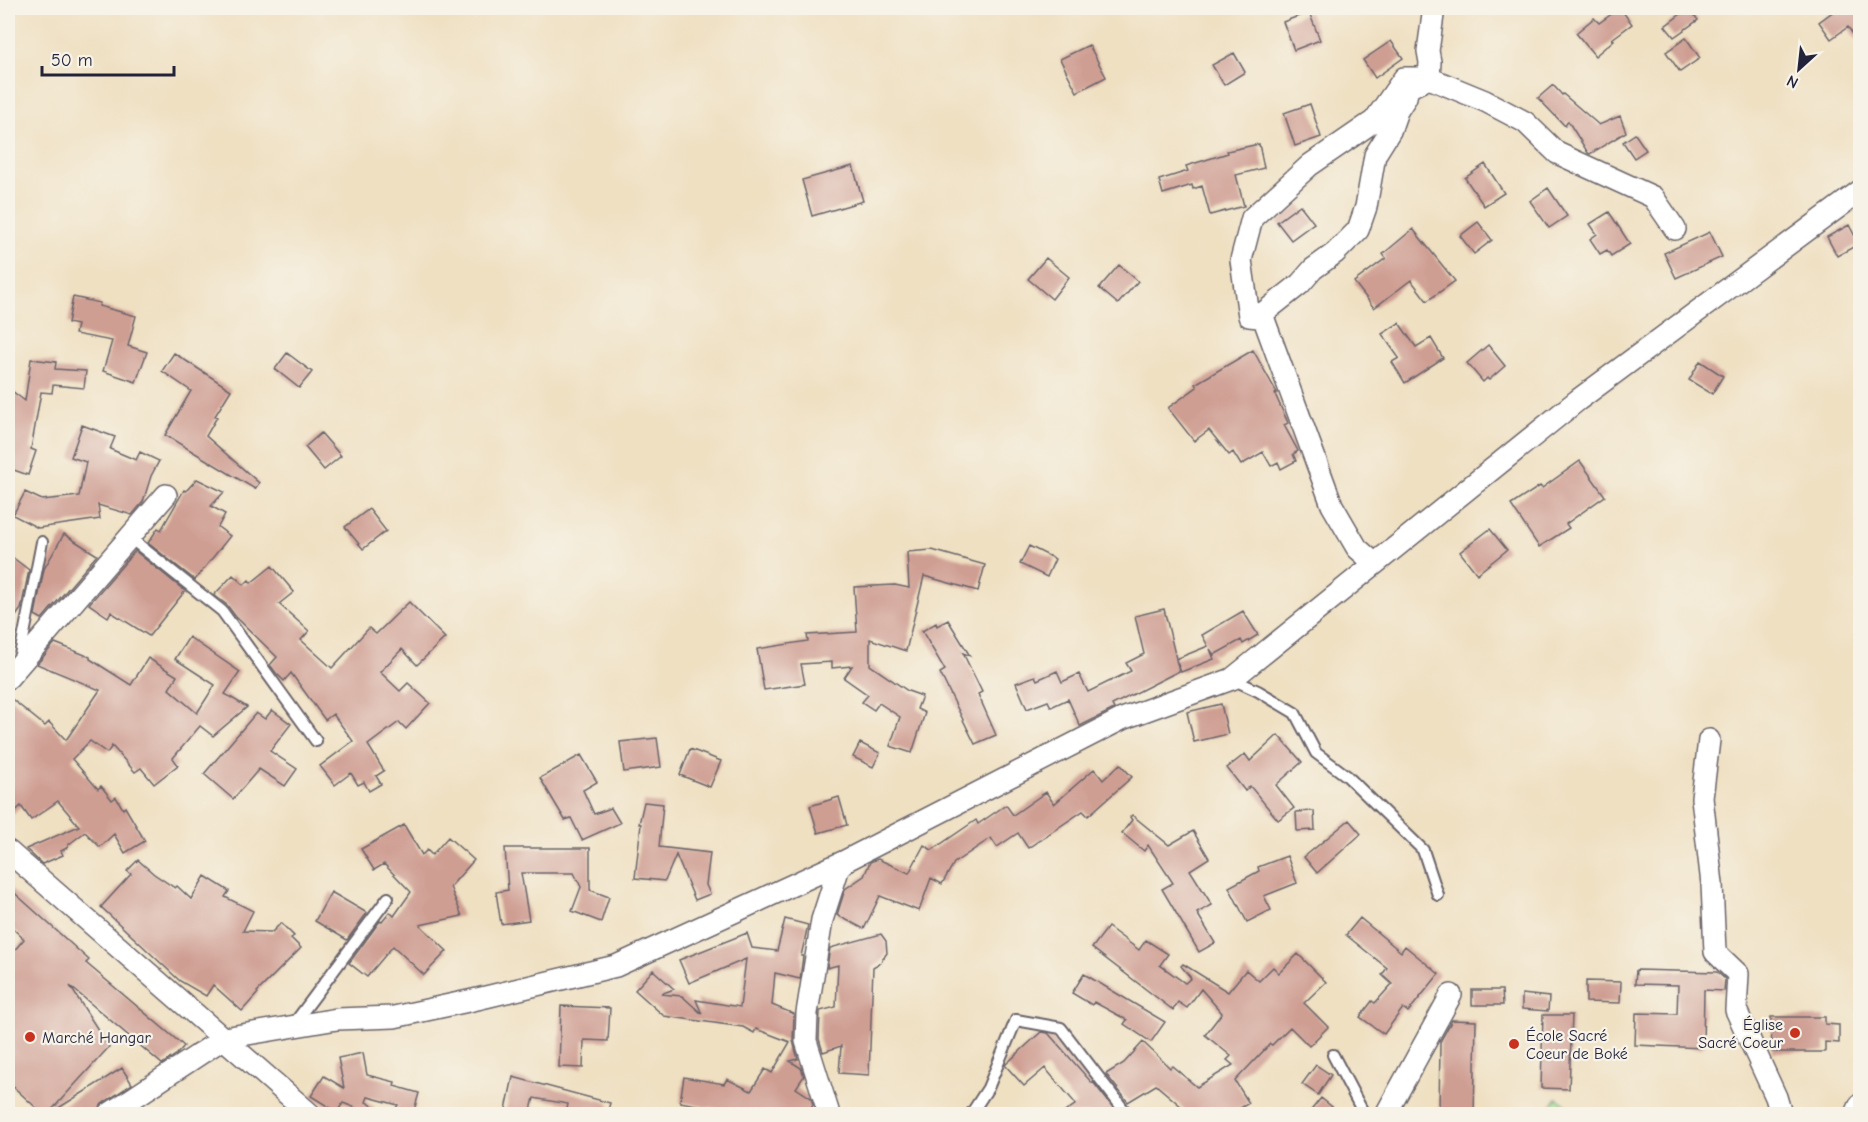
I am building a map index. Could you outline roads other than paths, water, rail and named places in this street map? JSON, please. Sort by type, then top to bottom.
[{"type":"street","points":[[1429,78],[1428,51],[1434,8]]},
{"type":"street","points":[[1429,78],[1408,88],[1390,131],[1375,154],[1366,207],[1359,230],[1335,253],[1313,269],[1300,284],[1259,317],[1249,316],[1241,260],[1252,218],[1310,165],[1374,121],[1404,78],[1429,78],[1485,101],[1525,122],[1557,153],[1653,197],[1676,229]]},
{"type":"street","points":[[109,1114],[224,1038],[337,1019],[394,1017],[616,966],[845,861],[1122,719],[1232,679],[1578,400],[1860,191]]},
{"type":"street","points":[[1262,314],[1332,506],[1357,548],[1374,563]]},
{"type":"street","points":[[13,671],[166,495]]},
{"type":"street","points":[[1709,740],[1702,798],[1712,884],[1715,952],[1738,974],[1736,1010],[1776,1096],[1781,1114]]},
{"type":"street","points":[[8,851],[310,1114]]},
{"type":"street","points":[[829,1114],[806,1041],[807,1013],[822,920],[840,867],[845,861]]},
{"type":"street","points":[[1386,1114],[1451,995]]},
{"type":"street","points":[[1856,1114],[1860,1105]]},
{"type":"lane","points":[[129,537],[222,611],[316,741]]},
{"type":"lane","points":[[13,671],[42,542]]},
{"type":"lane","points":[[1232,679],[1295,713],[1316,753],[1347,776],[1423,850],[1438,895]]},
{"type":"lane","points":[[293,1025],[388,897]]},
{"type":"lane","points":[[971,1114],[988,1088],[1016,1020],[1061,1028],[1127,1114]]},
{"type":"lane","points":[[1333,1055],[1364,1114]]},
{"type":"place","name":"Église Sacré Coeur","points":[[1795,1033]]},
{"type":"place","name":"Marché Hangar","points":[[30,1037]]},
{"type":"place","name":"École Sacré Coeur de Boké","points":[[1514,1044]]}]
